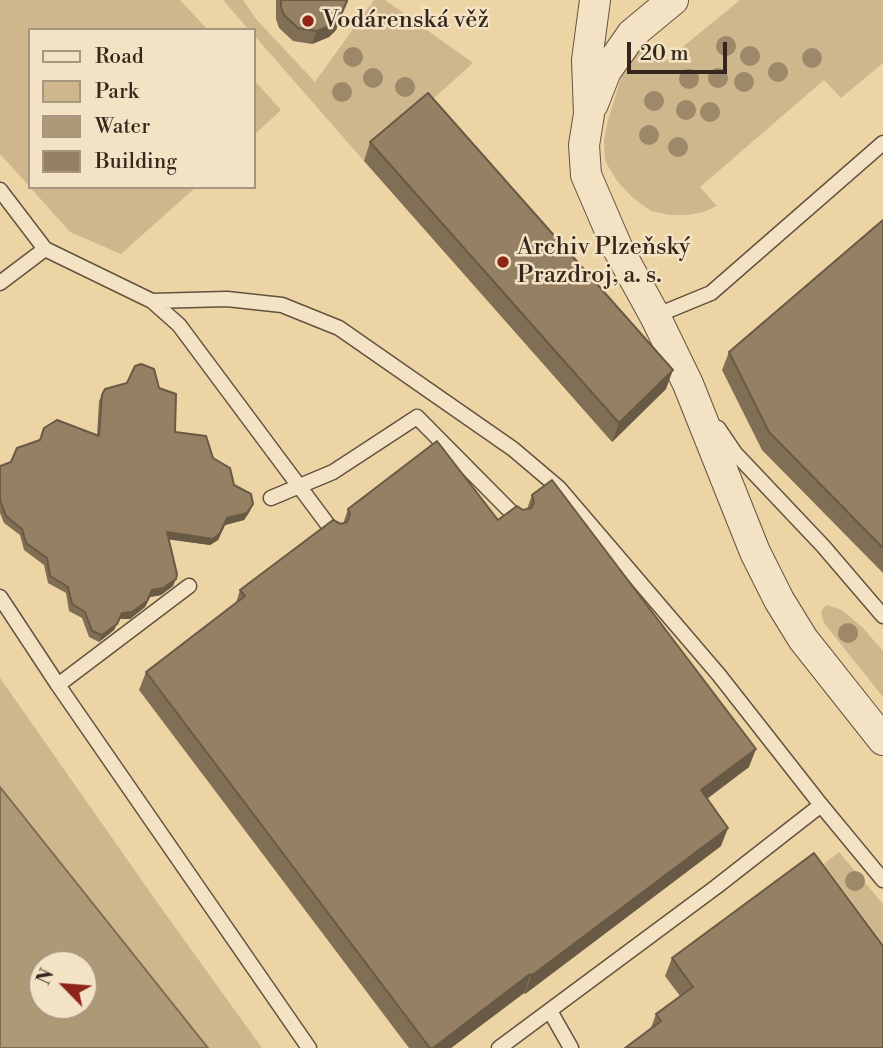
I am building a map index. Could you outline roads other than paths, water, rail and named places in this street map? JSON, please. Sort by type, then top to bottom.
[{"type":"street","points":[[595,0],[587,60],[589,114],[584,145],[586,175],[617,247],[688,384],[755,552],[779,600],[803,639],[883,740]]},
{"type":"street","points":[[589,114],[606,71],[632,34],[673,0]]},
{"type":"lane","points":[[655,316],[711,293],[883,143]]},
{"type":"lane","points":[[0,190],[45,249],[152,301],[179,326],[334,533]]},
{"type":"lane","points":[[0,283],[45,249]]},
{"type":"lane","points":[[152,301],[227,299],[282,305],[339,328],[513,449],[559,488],[719,675],[883,880]]},
{"type":"lane","points":[[688,384],[735,453],[823,546],[883,616]]},
{"type":"lane","points":[[271,498],[333,472],[417,417],[518,519]]},
{"type":"lane","points":[[58,685],[189,586]]},
{"type":"lane","points":[[0,597],[309,1048]]},
{"type":"lane","points":[[499,1048],[716,887],[821,805]]},
{"type":"lane","points":[[550,1011],[571,1048]]},
{"type":"water","points":[[0,787],[208,1048],[0,1048]]},
{"type":"place","name":"Vodárenská věž","points":[[308,21]]},
{"type":"place","name":"Archiv Plzeňský Prazdroj, a. s.","points":[[503,262]]}]
